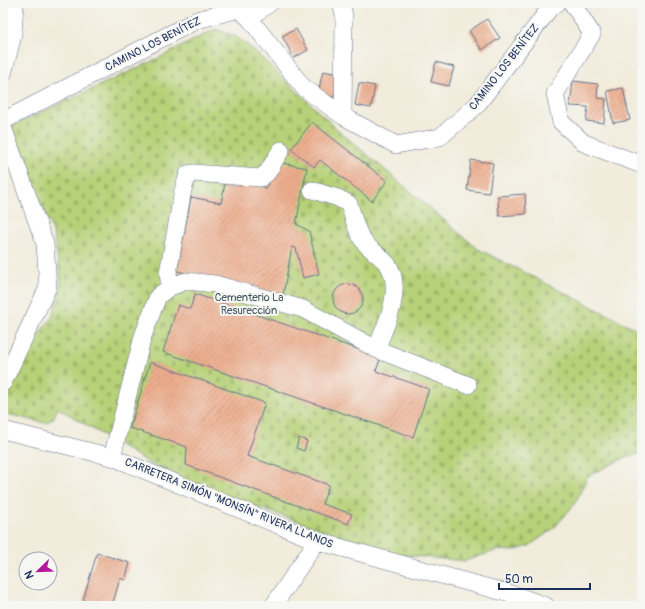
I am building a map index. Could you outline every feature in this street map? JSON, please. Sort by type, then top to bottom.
[{"type":"street","points":[[3,74],[13,35],[15,3]]},
{"type":"street","points":[[249,18],[270,3]]},
{"type":"street","points":[[341,3],[344,15],[343,116]]},
{"type":"street","name":"CAMINO LOS BENÍTEZ","points":[[3,121],[197,20],[239,9],[249,18],[303,87],[343,116],[396,145],[440,137],[477,105],[550,8],[557,3]]},
{"type":"street","points":[[572,3],[592,34],[555,94],[561,122],[584,143],[642,166]]},
{"type":"street","points":[[3,127],[45,244],[48,287],[3,384]]},
{"type":"street","points":[[170,287],[168,274],[183,190],[188,174],[194,173],[260,178],[267,173],[281,150]]},
{"type":"street","points":[[312,190],[338,198],[349,204],[354,222],[363,241],[390,267],[394,281],[394,299],[376,348]]},
{"type":"street","points":[[112,457],[143,336],[158,296],[170,287],[186,281],[215,284],[303,309],[376,348],[468,385]]},
{"type":"street","name":"CARRETERA SIMÓN \"MONSÍN\" RIVERA LLANOS","points":[[3,430],[112,457],[317,541],[518,596],[546,606]]},
{"type":"street","points":[[273,606],[317,541]]},
{"type":"green space","name":"Cementerio La Resurección","points":[[215,29],[235,36],[249,46],[337,129],[478,249],[642,332],[642,452],[620,460],[588,476],[574,505],[553,529],[529,546],[513,551],[498,550],[465,561],[392,554],[174,478],[58,408],[53,419],[45,423],[3,413],[3,389],[20,356],[51,319],[58,299],[61,279],[53,232],[12,134],[12,126],[161,57]]},
{"type":"building","points":[[212,3],[225,3],[214,8]]},
{"type":"building","points":[[487,19],[500,38],[482,50],[469,31]]},
{"type":"building","points":[[296,29],[308,50],[294,58],[282,36]]},
{"type":"building","points":[[436,62],[454,67],[449,86],[431,82]]},
{"type":"building","points":[[323,71],[338,74],[334,97],[318,93]]},
{"type":"building","points":[[573,81],[598,84],[597,98],[606,99],[604,123],[586,121],[588,107],[570,106]]},
{"type":"building","points":[[359,83],[375,86],[371,108],[355,105]]},
{"type":"building","points":[[623,88],[630,120],[613,123],[607,91]]},
{"type":"building","points":[[312,122],[387,181],[372,201],[320,160],[314,167],[291,149]]},
{"type":"building","points":[[471,160],[493,163],[489,193],[467,190]]},
{"type":"building","points":[[272,161],[307,168],[296,224],[309,231],[319,274],[303,278],[296,248],[292,247],[283,295],[177,271],[191,197],[221,203],[226,179],[267,188]]},
{"type":"building","points":[[525,194],[526,214],[499,216],[498,196]]},
{"type":"building","points":[[348,284],[354,285],[362,293],[362,305],[354,313],[348,314],[342,313],[334,305],[333,299],[334,293],[342,285]]},
{"type":"building","points":[[195,294],[381,357],[376,371],[429,389],[413,437],[163,352],[178,305],[190,309]]},
{"type":"building","points":[[150,362],[265,403],[247,456],[329,485],[322,504],[352,514],[348,524],[186,465],[187,447],[130,428]]},
{"type":"building","points":[[299,438],[307,441],[304,451],[296,448]]},
{"type":"building","points":[[97,553],[130,563],[125,580],[120,578],[112,606],[103,606],[83,600]]}]
